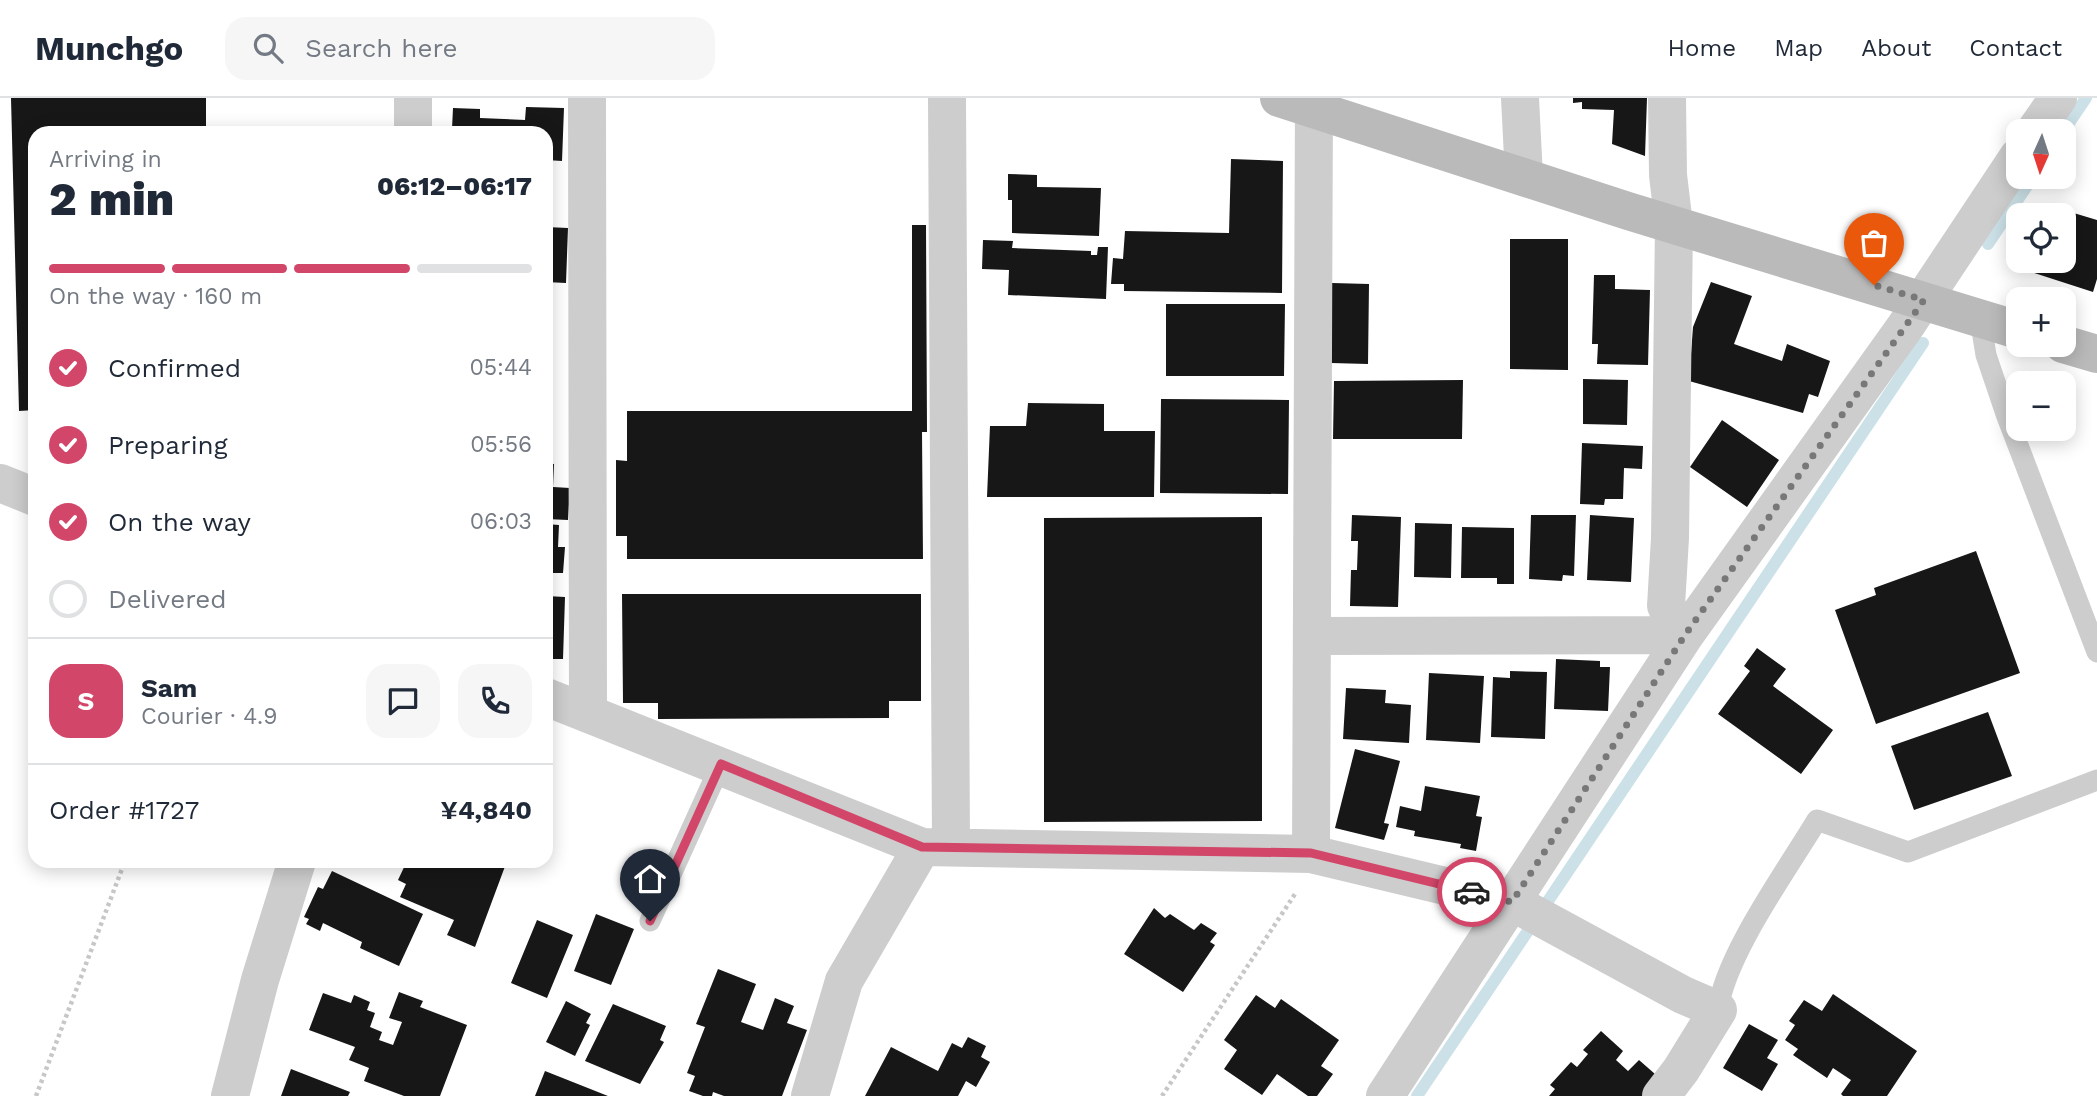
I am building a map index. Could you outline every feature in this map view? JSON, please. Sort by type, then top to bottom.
[{"type":"street","points":[[413,98],[413,126]]},
{"type":"street","points":[[587,98],[588,714]]},
{"type":"street","points":[[810,1096],[844,981],[937,847],[947,98]]},
{"type":"street","points":[[1520,98],[1524,177]]},
{"type":"street","points":[[1667,98],[1668,175],[1674,225],[1671,538],[1666,606],[1685,635]]},
{"type":"street","points":[[2043,119],[2058,98]]},
{"type":"street","points":[[1316,854],[1302,102],[1674,225],[2006,326]]},
{"type":"street","points":[[1385,1096],[1685,635],[1924,300],[2006,175]]},
{"type":"street","points":[[2076,348],[2097,354]]},
{"type":"street","points":[[0,483],[28,493]]},
{"type":"street","points":[[1312,636],[1685,635]]},
{"type":"street","points":[[553,700],[937,847],[1316,854],[1512,902],[1683,995],[1718,1010],[1661,1096]]},
{"type":"street","points":[[230,1096],[260,980],[295,868]]},
{"type":"lane","points":[[1980,318],[1986,355],[2006,414],[2097,652]]},
{"type":"lane","points":[[650,921],[721,764]]},
{"type":"lane","points":[[1718,1010],[1720,994],[1746,939],[1817,820],[1908,852],[2097,780]]},
{"type":"path","points":[[1162,1096],[1316,854]]},
{"type":"path","points":[[36,1096],[122,868]]},
{"type":"building","points":[[11,98],[206,98],[206,126],[28,126],[28,410],[19,411]]},
{"type":"building","points":[[1573,98],[1647,98],[1645,156],[1612,144],[1614,110],[1582,109],[1582,102],[1573,103]]},
{"type":"building","points":[[526,107],[564,108],[562,161],[553,160],[553,126],[452,126],[453,108],[480,109],[480,118],[525,120]]},
{"type":"building","points":[[1231,159],[1283,161],[1282,293],[1124,291],[1124,284],[1111,284],[1113,258],[1123,259],[1125,231],[1229,233]]},
{"type":"building","points":[[1008,174],[1037,175],[1037,187],[1101,188],[1099,236],[1012,233],[1012,200],[1008,200]]},
{"type":"building","points":[[2076,214],[2097,220],[2097,279],[2093,292],[2035,273],[2076,273]]},
{"type":"building","points":[[912,225],[926,225],[927,432],[922,432],[923,559],[627,559],[627,536],[616,536],[616,460],[627,461],[627,411],[912,411]]},
{"type":"building","points":[[553,227],[568,228],[566,283],[553,282]]},
{"type":"building","points":[[1510,239],[1568,239],[1568,370],[1510,369]]},
{"type":"building","points":[[983,240],[1013,241],[1012,248],[1091,251],[1091,255],[1097,255],[1098,247],[1108,247],[1106,299],[1008,295],[1009,270],[982,269]]},
{"type":"building","points":[[1594,275],[1615,275],[1615,289],[1650,290],[1648,365],[1597,364],[1598,344],[1592,344]]},
{"type":"building","points":[[1711,282],[1752,296],[1734,344],[1782,361],[1787,344],[1830,361],[1818,397],[1809,394],[1803,413],[1689,381],[1693,327]]},
{"type":"building","points":[[1332,283],[1369,284],[1368,364],[1331,363]]},
{"type":"building","points":[[1166,304],[1285,304],[1284,376],[1166,376]]},
{"type":"building","points":[[1583,379],[1628,380],[1627,425],[1583,424]]},
{"type":"building","points":[[1463,380],[1462,439],[1333,439],[1334,381]]},
{"type":"building","points":[[1161,399],[1289,400],[1288,494],[1160,493]]},
{"type":"building","points":[[1028,403],[1104,404],[1104,431],[1155,431],[1154,497],[987,497],[990,426],[1026,426]]},
{"type":"building","points":[[1722,420],[1779,460],[1747,507],[1690,467]]},
{"type":"building","points":[[1582,443],[1643,446],[1642,469],[1624,468],[1623,499],[1605,499],[1604,505],[1580,504]]},
{"type":"building","points":[[553,487],[570,488],[568,520],[553,519]]},
{"type":"building","points":[[1352,515],[1401,517],[1398,607],[1350,606],[1351,570],[1357,570],[1358,541],[1351,541]]},
{"type":"building","points":[[1531,515],[1576,515],[1574,576],[1563,575],[1562,581],[1529,579]]},
{"type":"building","points":[[1590,515],[1634,518],[1631,582],[1587,580]]},
{"type":"building","points":[[1262,517],[1262,821],[1044,822],[1044,518]]},
{"type":"building","points":[[1415,523],[1452,524],[1451,578],[1414,577]]},
{"type":"building","points":[[553,525],[559,525],[558,547],[565,547],[563,573],[553,573]]},
{"type":"building","points":[[1462,527],[1514,528],[1514,584],[1497,584],[1497,578],[1461,578]]},
{"type":"building","points":[[1976,551],[2020,673],[1876,724],[1835,610],[1876,595],[1874,588]]},
{"type":"building","points":[[622,594],[921,594],[921,701],[889,701],[889,718],[658,719],[658,703],[623,703]]},
{"type":"building","points":[[553,596],[565,597],[563,659],[553,659]]},
{"type":"building","points":[[1757,648],[1786,669],[1773,686],[1833,730],[1801,774],[1718,714],[1750,671],[1744,666]]},
{"type":"building","points":[[1556,659],[1600,661],[1600,667],[1610,667],[1608,711],[1554,709]]},
{"type":"building","points":[[1510,671],[1547,672],[1545,739],[1491,737],[1493,677],[1510,678]]},
{"type":"building","points":[[1429,673],[1484,676],[1480,743],[1426,740]]},
{"type":"building","points":[[1346,688],[1386,690],[1385,703],[1411,705],[1409,743],[1343,739]]},
{"type":"building","points":[[1988,712],[2012,776],[1914,810],[1891,746]]},
{"type":"building","points":[[1355,749],[1400,761],[1384,823],[1389,824],[1384,840],[1335,828]]},
{"type":"building","points":[[1425,786],[1480,796],[1476,816],[1482,817],[1476,851],[1460,848],[1461,844],[1414,836],[1415,831],[1396,827],[1400,806],[1421,811]]},
{"type":"building","points":[[404,868],[504,868],[475,947],[447,935],[454,920],[400,897],[406,884],[398,880]]},
{"type":"building","points":[[332,871],[423,914],[399,966],[360,948],[362,942],[323,923],[320,931],[306,924],[309,919],[304,917],[318,887],[323,889]]},
{"type":"building","points":[[1154,908],[1165,918],[1170,914],[1194,930],[1201,923],[1217,933],[1210,942],[1215,945],[1183,992],[1124,954]]},
{"type":"building","points":[[596,914],[634,929],[611,985],[574,971]]},
{"type":"building","points":[[537,920],[573,935],[547,998],[511,983]]},
{"type":"building","points":[[718,969],[756,984],[741,1022],[763,1030],[775,998],[794,1006],[787,1023],[807,1030],[782,1096],[724,1096],[713,1092],[712,1096],[703,1096],[689,1091],[695,1076],[687,1073],[705,1027],[696,1024]]},
{"type":"building","points":[[399,992],[423,1001],[420,1007],[467,1025],[440,1096],[404,1096],[364,1081],[369,1068],[349,1060],[355,1047],[309,1030],[323,993],[351,1003],[354,995],[370,1002],[367,1010],[375,1013],[370,1027],[382,1032],[379,1040],[393,1045],[402,1022],[389,1018]]},
{"type":"building","points":[[1833,994],[1917,1051],[1887,1096],[1843,1096],[1841,1094],[1851,1080],[1833,1068],[1827,1078],[1793,1055],[1798,1049],[1785,1040],[1795,1025],[1789,1021],[1804,1000],[1822,1011]]},
{"type":"building","points":[[1256,995],[1275,1008],[1281,999],[1339,1040],[1321,1066],[1333,1074],[1317,1096],[1308,1096],[1277,1074],[1262,1095],[1224,1069],[1237,1050],[1224,1040]]},
{"type":"building","points":[[566,1001],[591,1014],[586,1023],[590,1025],[575,1056],[546,1042]]},
{"type":"building","points":[[613,1004],[666,1026],[660,1040],[664,1042],[640,1084],[585,1061]]},
{"type":"building","points":[[1749,1024],[1778,1040],[1767,1058],[1778,1064],[1762,1091],[1723,1068]]},
{"type":"building","points":[[1601,1031],[1623,1051],[1616,1060],[1628,1071],[1639,1060],[1663,1081],[1649,1096],[1549,1096],[1555,1089],[1550,1085],[1571,1062],[1577,1067],[1588,1054],[1583,1050]]},
{"type":"building","points":[[968,1037],[986,1046],[981,1057],[990,1062],[976,1087],[966,1081],[958,1096],[865,1096],[891,1047],[938,1071],[952,1043],[962,1048]]},
{"type":"building","points":[[291,1069],[350,1092],[348,1096],[281,1096]]},
{"type":"building","points":[[545,1071],[608,1096],[535,1096]]},
{"type":"waterway","points":[[2072,119],[2086,98]]},
{"type":"waterway","points":[[1988,244],[2025,189]]},
{"type":"waterway","points":[[1417,1096],[1923,343]]},
{"type":"way so far","points":[[1472,892],[1512,902],[1685,635],[1924,300],[1874,285]]},
{"type":"route","points":[[650,921],[721,764],[922,847],[1311,853],[1472,892]]}]
